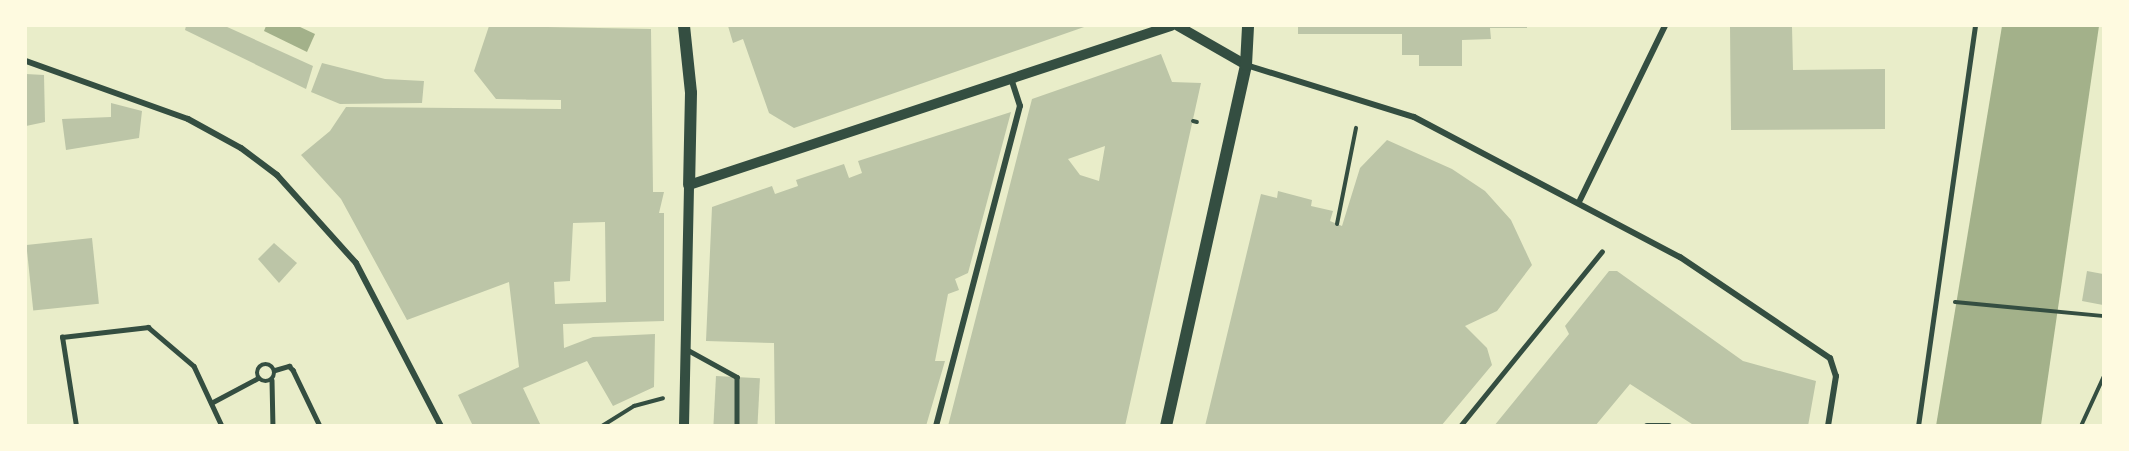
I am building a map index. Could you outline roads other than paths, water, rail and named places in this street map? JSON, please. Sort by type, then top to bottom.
[{"type":"main road","points":[[684,26],[691,93],[689,184]]},
{"type":"main road","points":[[1166,426],[1246,65],[1248,26]]},
{"type":"street","points":[[684,426],[689,184],[1171,26]]},
{"type":"street","points":[[1178,26],[1246,65],[1414,117],[1580,200],[1680,257],[1830,358],[1836,376],[1828,426]]},
{"type":"street","points":[[1580,200],[1665,26]]},
{"type":"street","points":[[1918,426],[1975,26]]},
{"type":"street","points":[[26,61],[188,119],[241,148],[277,175],[356,263],[441,426]]},
{"type":"street","points":[[936,426],[1020,106],[1011,78]]},
{"type":"street","points":[[1460,426],[1602,251]]},
{"type":"street","points":[[1647,426],[1669,426]]},
{"type":"lane","points":[[76,426],[62,337],[148,327],[194,366],[222,426]]},
{"type":"lane","points":[[685,349],[737,377],[737,426]]},
{"type":"lane","points":[[258,378],[262,365],[275,369],[293,370],[320,426]]},
{"type":"lane","points":[[273,426],[272,380],[275,369]]},
{"type":"lane","points":[[211,403],[258,378],[272,380]]}]
